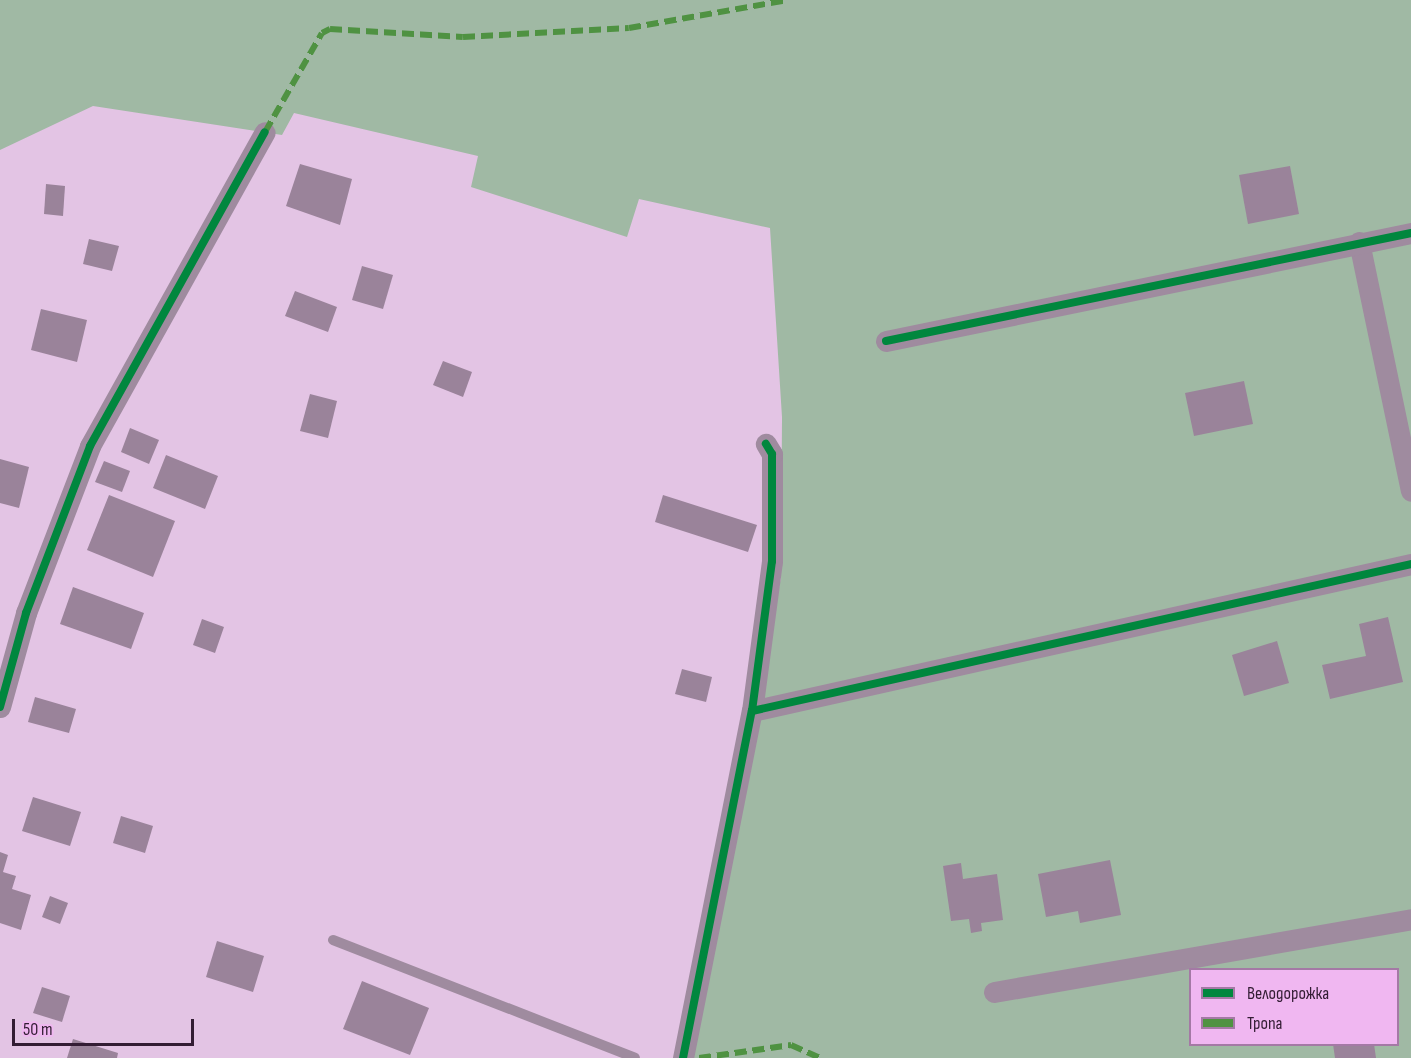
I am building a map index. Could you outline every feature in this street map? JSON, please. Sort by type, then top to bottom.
[{"type":"street","points":[[0,707],[26,613],[90,446],[265,132]]},
{"type":"street","points":[[886,341],[1411,233]]},
{"type":"street","points":[[1359,242],[1411,491]]},
{"type":"street","points":[[683,1058],[752,711],[772,561],[772,454],[766,444]]},
{"type":"street","points":[[752,711],[1411,564]]},
{"type":"street","points":[[994,992],[1411,919]]},
{"type":"lane","points":[[333,940],[635,1058]]},
{"type":"green space","points":[[0,0],[1411,0],[1411,1058],[693,1058],[781,577],[782,417],[770,228],[639,199],[627,237],[471,187],[478,156],[294,113],[282,135],[93,106],[0,150]]},
{"type":"building","points":[[300,164],[352,179],[340,225],[286,206]]},
{"type":"building","points":[[1290,166],[1299,214],[1248,224],[1239,175]]},
{"type":"building","points":[[46,184],[65,186],[63,216],[44,214]]},
{"type":"building","points":[[89,239],[119,246],[112,271],[83,264]]},
{"type":"building","points":[[362,266],[393,275],[383,309],[352,300]]},
{"type":"building","points":[[295,291],[337,307],[328,332],[285,316]]},
{"type":"building","points":[[41,309],[87,320],[77,362],[31,350]]},
{"type":"building","points":[[443,361],[472,372],[463,397],[433,385]]},
{"type":"building","points":[[1244,381],[1253,424],[1194,436],[1185,393]]},
{"type":"building","points":[[310,394],[337,401],[328,438],[300,431]]},
{"type":"building","points":[[130,428],[159,440],[149,464],[121,452]]},
{"type":"building","points":[[166,455],[218,476],[205,509],[153,488]]},
{"type":"building","points":[[0,459],[29,467],[19,508],[0,503]]},
{"type":"building","points":[[104,461],[130,471],[122,492],[95,482]]},
{"type":"building","points":[[109,495],[175,521],[153,577],[87,550]]},
{"type":"building","points":[[663,495],[757,525],[748,552],[655,522]]},
{"type":"building","points":[[73,587],[144,613],[131,649],[60,624]]},
{"type":"building","points":[[1388,617],[1403,682],[1330,699],[1322,665],[1366,656],[1359,624]]},
{"type":"building","points":[[202,619],[224,627],[215,653],[193,645]]},
{"type":"building","points":[[1277,641],[1289,683],[1244,696],[1232,655]]},
{"type":"building","points":[[682,669],[712,677],[706,702],[675,694]]},
{"type":"building","points":[[35,697],[76,709],[69,733],[28,722]]},
{"type":"building","points":[[33,797],[81,812],[70,846],[22,831]]},
{"type":"building","points":[[121,816],[153,826],[145,853],[113,843]]},
{"type":"building","points":[[0,852],[8,855],[3,872],[16,876],[12,889],[31,895],[21,930],[0,923]]},
{"type":"building","points":[[1110,860],[1121,915],[1080,923],[1078,911],[1046,917],[1038,874]]},
{"type":"building","points":[[961,863],[963,879],[997,874],[1003,920],[981,923],[982,931],[971,933],[969,919],[951,921],[943,866]]},
{"type":"building","points":[[50,896],[68,903],[60,924],[42,917]]},
{"type":"building","points":[[217,941],[264,956],[253,992],[206,977]]},
{"type":"building","points":[[362,981],[429,1008],[410,1055],[343,1029]]},
{"type":"building","points":[[42,987],[70,996],[62,1022],[33,1013]]},
{"type":"building","points":[[73,1039],[118,1053],[117,1058],[67,1058]]},
{"type":"building","points":[[1333,1046],[1374,1046],[1376,1058],[1335,1058]]},
{"type":"marked path","points":[[265,132],[322,33],[330,29],[463,37],[629,28],[787,0]]},
{"type":"marked path","points":[[699,1058],[791,1045],[820,1058]]},
{"type":"cycle path","points":[[0,707],[26,613],[90,446],[265,132]]},
{"type":"cycle path","points":[[886,341],[1411,233]]},
{"type":"cycle path","points":[[683,1058],[752,711],[772,561],[772,454],[766,444]]},
{"type":"cycle path","points":[[752,711],[1411,564]]}]
